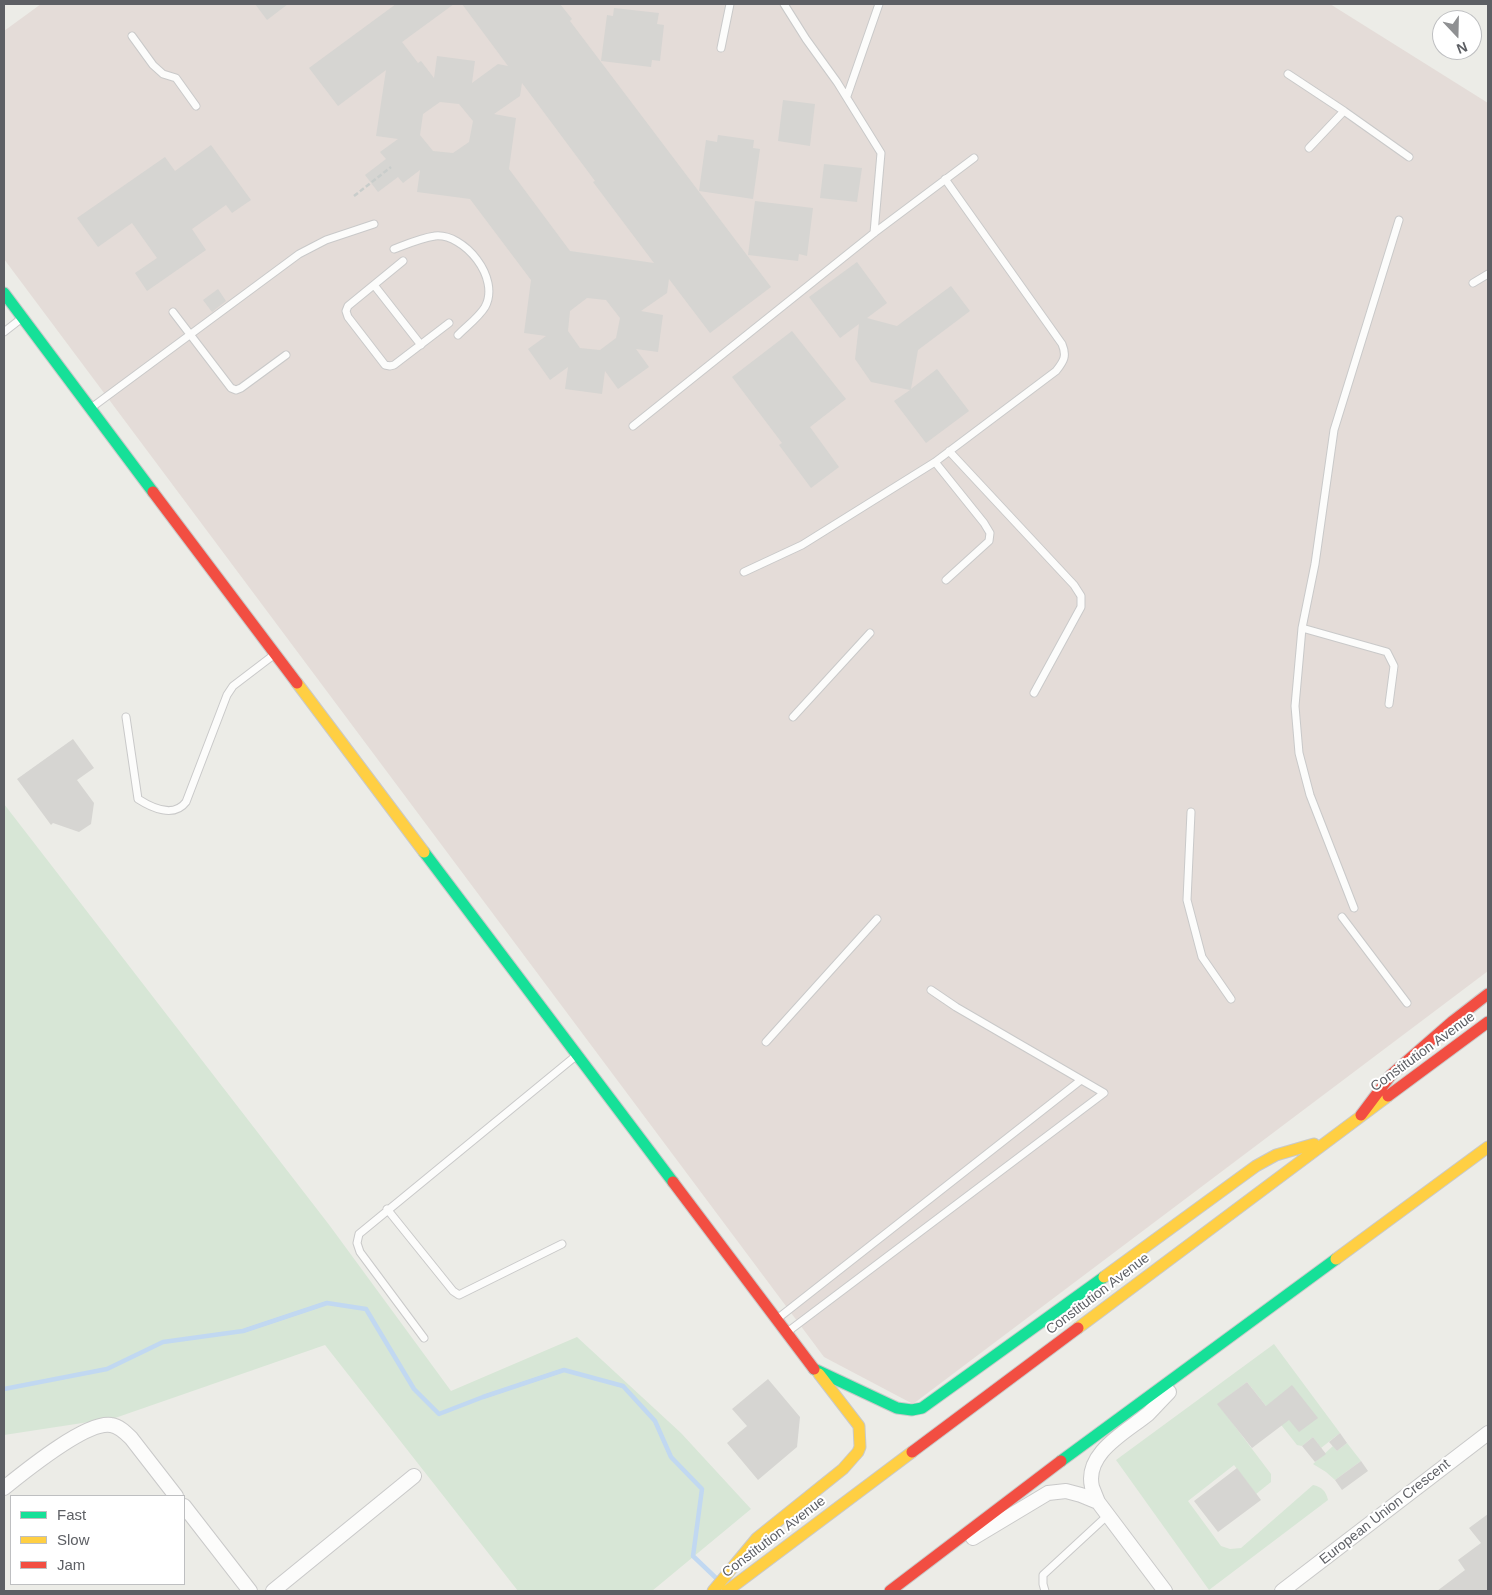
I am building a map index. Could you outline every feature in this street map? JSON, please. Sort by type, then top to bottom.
[{"type":"main road","points":[[4,293],[776,1320],[855,1419],[861,1433],[860,1447],[853,1459],[757,1538],[713,1591]]},
{"type":"main road","points":[[1361,1115],[1392,1075],[1453,1020],[1488,994]]},
{"type":"main road","name":"Constitution Avenue","points":[[727,1591],[1361,1115],[1488,1022]]},
{"type":"main road","points":[[814,1368],[897,1408],[910,1411],[926,1407],[1256,1166],[1276,1155],[1327,1141]]},
{"type":"main road","points":[[890,1591],[1065,1458],[1196,1364],[1488,1147]]},
{"type":"street","points":[[1165,1591],[1098,1502],[1092,1486],[1094,1466],[1112,1441],[1149,1413],[1196,1364]]},
{"type":"street","points":[[4,1488],[40,1459],[64,1444],[97,1426],[111,1425],[122,1430],[130,1438],[175,1495]]},
{"type":"street","name":"European Union Crescent","points":[[1282,1591],[1488,1433]]},
{"type":"street","points":[[273,1591],[414,1476]]},
{"type":"street","points":[[940,1553],[967,1542],[1048,1493],[1066,1491],[1098,1502]]},
{"type":"street","points":[[185,1507],[250,1591]]},
{"type":"lane","points":[[721,48],[730,4]]},
{"type":"lane","points":[[784,4],[806,39],[847,96],[881,153],[874,233]]},
{"type":"lane","points":[[847,96],[879,4]]},
{"type":"lane","points":[[132,36],[153,65],[163,74],[176,78],[196,106]]},
{"type":"lane","points":[[1288,74],[1409,157]]},
{"type":"lane","points":[[1309,148],[1344,111]]},
{"type":"lane","points":[[633,426],[874,233],[974,158]]},
{"type":"lane","points":[[744,572],[802,545],[935,462],[1056,371],[1063,362],[1066,354],[1062,344],[946,179]]},
{"type":"lane","points":[[1354,908],[1310,795],[1299,753],[1295,706],[1302,628],[1315,564],[1334,430],[1398,220]]},
{"type":"lane","points":[[90,408],[299,254],[326,240],[374,224]]},
{"type":"lane","points":[[394,249],[414,241],[436,236],[454,240],[470,251],[482,266],[489,281],[485,306],[458,335]]},
{"type":"lane","points":[[403,261],[348,306],[346,311],[348,318],[385,364],[390,366],[394,365],[449,323]]},
{"type":"lane","points":[[1473,282],[1488,274]]},
{"type":"lane","points":[[374,284],[421,345]]},
{"type":"lane","points":[[173,312],[231,388],[236,390],[286,355]]},
{"type":"lane","points":[[4,332],[22,317]]},
{"type":"lane","points":[[949,451],[1074,585],[1081,596],[1081,606],[1034,693]]},
{"type":"lane","points":[[935,462],[990,533],[989,541],[946,580]]},
{"type":"lane","points":[[1302,628],[1387,652],[1394,666],[1390,704]]},
{"type":"lane","points":[[793,717],[870,633]]},
{"type":"lane","points":[[126,717],[138,799],[155,809],[176,810],[186,802],[227,695],[233,686],[275,654]]},
{"type":"lane","points":[[1191,812],[1187,900],[1202,957],[1231,999]]},
{"type":"lane","points":[[1342,917],[1407,1003]]},
{"type":"lane","points":[[766,1042],[877,919]]},
{"type":"lane","points":[[786,1333],[1104,1093],[956,1007],[932,990]]},
{"type":"lane","points":[[424,1338],[360,1252],[357,1243],[359,1234],[577,1055]]},
{"type":"lane","points":[[776,1320],[1081,1080]]},
{"type":"lane","points":[[387,1210],[453,1291],[459,1295],[562,1244]]},
{"type":"lane","points":[[1046,1591],[1042,1584],[1043,1575],[1108,1515]]},
{"type":"path","points":[[354,196],[391,167]]},
{"type":"shaded area","points":[[41,4],[1330,4],[1488,103],[1488,971],[913,1404],[824,1357],[4,259],[4,31]]},
{"type":"green space","points":[[4,804],[330,1226],[451,1391],[577,1337],[681,1433],[751,1509],[652,1591],[518,1591],[325,1345],[115,1418],[4,1435]]},
{"type":"green space","points":[[1274,1344],[1340,1433],[1321,1448],[1313,1437],[1302,1446],[1297,1445],[1247,1382],[1218,1404],[1271,1474],[1271,1482],[1256,1494],[1234,1465],[1188,1501],[1221,1546],[1230,1549],[1241,1548],[1313,1485],[1323,1490],[1328,1500],[1209,1590],[1116,1460]]},
{"type":"green space","points":[[1347,1443],[1361,1461],[1335,1480],[1313,1464],[1333,1446],[1337,1451]]},
{"type":"building","points":[[255,4],[288,4],[267,20]]},
{"type":"building","points":[[396,4],[454,4],[402,42],[418,63],[421,61],[434,78],[437,56],[475,61],[472,83],[498,64],[508,66],[462,4],[560,4],[572,19],[570,21],[771,287],[710,333],[669,279],[667,293],[641,311],[663,315],[658,352],[636,349],[649,367],[618,389],[605,371],[602,394],[565,389],[568,367],[550,380],[528,349],[546,336],[524,333],[531,280],[470,199],[417,192],[420,170],[403,183],[398,177],[378,192],[365,175],[386,159],[380,152],[398,139],[376,136],[386,70],[338,106],[309,68]],"holes":[[[522,83],[654,263],[570,251],[509,169],[516,118],[494,114],[520,96]],[[440,102],[459,104],[473,121],[469,142],[453,153],[433,151],[420,135],[423,114]],[[587,298],[606,300],[620,318],[616,338],[600,350],[580,348],[568,331],[570,311]]]},
{"type":"building","points":[[614,8],[659,13],[657,24],[664,25],[660,61],[652,60],[651,67],[601,61],[607,15],[613,16]]},
{"type":"building","points":[[783,100],[815,104],[810,146],[778,141]]},
{"type":"building","points":[[718,135],[754,140],[753,148],[760,149],[753,199],[699,191],[706,140],[717,142]]},
{"type":"building","points":[[211,145],[251,200],[232,213],[226,205],[192,229],[206,250],[147,291],[135,273],[157,258],[132,223],[98,247],[77,218],[165,157],[175,171]]},
{"type":"building","points":[[824,164],[862,168],[857,202],[820,198]]},
{"type":"building","points":[[755,201],[813,208],[807,256],[799,254],[798,261],[748,255]]},
{"type":"building","points":[[857,262],[887,303],[867,318],[897,326],[951,286],[970,311],[918,350],[911,389],[937,369],[969,411],[926,443],[894,401],[910,390],[871,382],[855,359],[859,324],[840,338],[809,297]]},
{"type":"building","points":[[218,289],[226,301],[212,312],[203,300]]},
{"type":"building","points":[[792,331],[846,399],[810,427],[839,467],[811,488],[779,445],[782,443],[732,377]]},
{"type":"building","points":[[73,739],[94,768],[77,780],[94,803],[91,824],[79,832],[53,823],[51,825],[17,779]]},
{"type":"building","points":[[768,1379],[800,1417],[797,1447],[758,1480],[727,1443],[747,1426],[732,1409]]},
{"type":"building","points":[[1247,1382],[1266,1406],[1292,1385],[1318,1418],[1299,1432],[1289,1420],[1252,1448],[1217,1404]]},
{"type":"building","points":[[1340,1433],[1347,1443],[1337,1451],[1329,1442]]},
{"type":"building","points":[[1313,1437],[1326,1454],[1315,1462],[1302,1446]]},
{"type":"building","points":[[1361,1461],[1368,1471],[1342,1490],[1335,1480]]},
{"type":"building","points":[[1237,1468],[1261,1500],[1218,1532],[1194,1501]]},
{"type":"building","points":[[1488,1514],[1488,1591],[1437,1591],[1465,1570],[1458,1560],[1481,1543],[1469,1528]]},
{"type":"waterway","points":[[4,1389],[107,1369],[163,1342],[243,1331],[327,1303],[366,1309],[414,1389],[439,1414],[564,1370],[623,1386],[655,1421],[671,1457],[702,1489],[693,1556],[716,1578]]},
{"type":"traffic: fast","points":[[4,293],[153,492]]},
{"type":"traffic: fast","points":[[424,852],[673,1182]]},
{"type":"traffic: fast","points":[[1061,1461],[1336,1259]]},
{"type":"traffic: fast","points":[[814,1369],[897,1408],[912,1410],[922,1408],[1104,1277]]},
{"type":"traffic: slow","points":[[297,683],[424,852]]},
{"type":"traffic: slow","points":[[1078,1328],[1388,1096]]},
{"type":"traffic: slow","points":[[1104,1277],[1256,1166],[1276,1155],[1314,1144]]},
{"type":"traffic: slow","points":[[1336,1259],[1488,1147]]},
{"type":"traffic: slow","points":[[713,1591],[757,1538],[843,1469],[858,1452],[860,1447],[859,1426],[819,1374]]},
{"type":"traffic: slow","points":[[727,1591],[912,1452]]},
{"type":"traffic: jam","points":[[153,492],[297,683]]},
{"type":"traffic: jam","points":[[1361,1115],[1391,1075],[1453,1021],[1488,994]]},
{"type":"traffic: jam","points":[[1388,1096],[1488,1022]]},
{"type":"traffic: jam","points":[[673,1182],[814,1369]]},
{"type":"traffic: jam","points":[[912,1452],[1078,1328]]},
{"type":"traffic: jam","points":[[890,1591],[1061,1461]]}]
